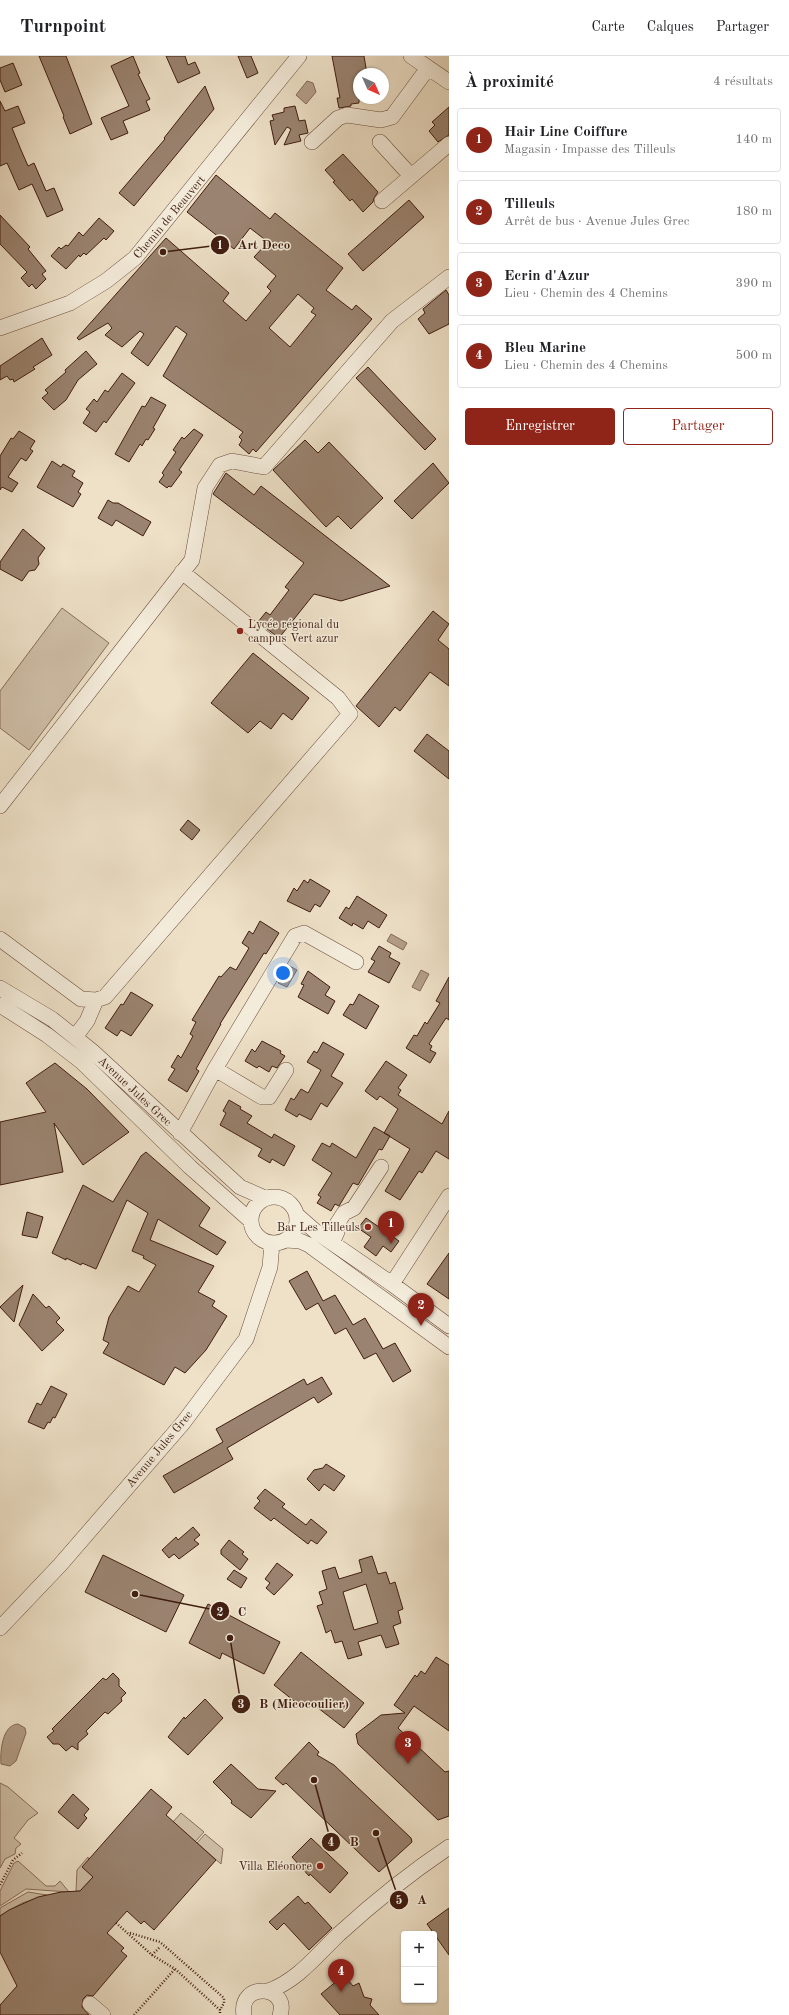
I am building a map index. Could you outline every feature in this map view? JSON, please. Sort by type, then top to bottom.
[{"type":"street","name":"Chemin de Beauvert","points":[[0,328],[70,303],[106,281],[135,258],[299,56]]},
{"type":"street","points":[[411,56],[449,82]]},
{"type":"street","points":[[312,142],[338,118],[347,115],[381,120],[392,117],[428,68]]},
{"type":"street","points":[[380,142],[411,176]]},
{"type":"street","points":[[382,201],[449,144]]},
{"type":"street","points":[[0,806],[192,560],[205,488],[220,465],[232,461],[264,467],[392,320],[449,276]]},
{"type":"street","points":[[0,939],[82,999],[96,1000],[105,996],[350,714],[338,698],[182,572]]},
{"type":"street","points":[[180,1133],[215,1069],[295,936],[304,933],[356,962]]},
{"type":"street","name":"Avenue Jules Grec","points":[[0,988],[52,1019],[75,1037],[240,1187],[265,1198]]},
{"type":"street","points":[[75,1037],[87,1020],[96,1000]]},
{"type":"street","name":"Avenue Jules Grec","points":[[0,1005],[46,1035],[82,1062],[156,1136],[251,1221]]},
{"type":"street","points":[[215,1069],[262,1097],[269,1097],[286,1070]]},
{"type":"street","points":[[332,1243],[337,1224],[344,1213],[354,1208],[381,1166]]},
{"type":"street","points":[[449,1326],[306,1224],[298,1216],[295,1208],[285,1199],[273,1196],[265,1198],[257,1204],[252,1212],[252,1229],[257,1236],[264,1241],[272,1243],[287,1240],[300,1241],[310,1245],[449,1347]]},
{"type":"street","points":[[392,1284],[449,1196]]},
{"type":"street","points":[[287,1240],[294,1233],[298,1216]]},
{"type":"street","name":"Avenue Jules Grec","points":[[0,1628],[60,1565],[183,1422],[246,1339],[270,1267],[272,1243]]},
{"type":"street","points":[[242,2014],[244,2003],[252,1993],[258,1991],[268,1991],[287,1983],[365,1911],[408,1876],[449,1847]]},
{"type":"street","points":[[281,2011],[287,1983]]},
{"type":"street","points":[[268,1991],[276,1996],[281,2011]]},
{"type":"street","points":[[90,2004],[103,2015]]},
{"type":"path","points":[[0,1885],[13,1860],[22,1853]]},
{"type":"path","points":[[116,1923],[152,1954],[175,1969],[220,2010]]},
{"type":"path","points":[[129,1933],[160,1942],[224,1998],[220,2015]]},
{"type":"path","points":[[152,1954],[160,1947]]},
{"type":"path","points":[[134,2015],[175,1969]]},
{"type":"shaded area","points":[[307,81],[313,83],[316,92],[306,104],[296,95]]},
{"type":"shaded area","points":[[62,608],[109,643],[29,750],[0,728],[0,691]]},
{"type":"shaded area","points":[[391,934],[407,943],[403,950],[387,941]]},
{"type":"shaded area","points":[[288,965],[297,970],[287,987],[278,983]]},
{"type":"shaded area","points":[[421,970],[429,974],[420,991],[412,987]]},
{"type":"shaded area","points":[[18,1724],[25,1728],[26,1733],[16,1761],[10,1766],[1,1764],[1,1753],[5,1734],[8,1729]]},
{"type":"shaded area","points":[[0,1783],[8,1787],[38,1813],[28,1820],[14,1838],[21,1844],[16,1848],[15,1854],[5,1859],[0,1868]]},
{"type":"shaded area","points":[[181,1813],[204,1832],[195,1842],[173,1822]]},
{"type":"shaded area","points":[[205,1834],[223,1849],[221,1864],[197,1843]]},
{"type":"shaded area","points":[[88,1857],[93,1877],[80,1891],[76,1891],[77,1870]]},
{"type":"shaded area","points":[[18,1861],[46,1886],[55,1886],[60,1881],[69,1892],[26,1889],[0,1906],[0,1891],[14,1863]]},
{"type":"shaded area","points":[[28,1892],[47,1895],[22,1903],[0,1916],[0,1908]]},
{"type":"building","points":[[39,56],[66,56],[92,124],[70,134]]},
{"type":"building","points":[[133,56],[140,73],[138,74],[150,99],[146,101],[150,110],[123,121],[128,133],[111,140],[101,118],[129,106],[111,66]]},
{"type":"building","points":[[166,56],[185,56],[188,65],[195,62],[200,73],[178,83]]},
{"type":"building","points":[[238,56],[251,56],[258,73],[247,78]]},
{"type":"building","points":[[332,56],[364,56],[366,68],[353,68],[353,104],[351,104],[351,106],[339,108],[337,98],[340,98]]},
{"type":"building","points":[[13,63],[22,85],[5,92],[0,80],[0,68]]},
{"type":"building","points":[[205,86],[214,109],[134,206],[119,193],[165,139],[164,138]]},
{"type":"building","points":[[0,101],[5,111],[18,106],[25,123],[12,128],[21,150],[28,166],[34,163],[46,191],[54,188],[63,210],[47,217],[32,184],[19,190],[7,163],[0,166]]},
{"type":"building","points":[[295,106],[299,121],[305,120],[308,133],[299,135],[301,141],[284,145],[291,129],[287,127],[275,145],[270,121],[274,120],[272,115],[284,112],[284,108]]},
{"type":"building","points":[[449,107],[449,135],[438,142],[429,131],[435,125],[432,122]]},
{"type":"building","points":[[343,154],[378,192],[373,202],[363,212],[352,199],[350,201],[333,182],[335,181],[325,170]]},
{"type":"building","points":[[216,175],[270,219],[275,213],[343,268],[326,290],[352,310],[356,305],[372,319],[256,452],[253,449],[249,454],[239,445],[242,440],[239,437],[243,432],[163,376],[187,334],[176,326],[148,366],[131,353],[144,334],[140,331],[122,347],[105,335],[112,328],[108,323],[79,340],[77,338],[166,238],[229,293],[223,301],[246,321],[271,291],[267,287],[276,276],[254,257],[268,242],[250,228],[234,249],[187,212]],"holes":[[[298,294],[314,308],[311,312],[316,315],[290,347],[269,328]]]},
{"type":"building","points":[[409,200],[424,217],[363,271],[348,254]]},
{"type":"building","points":[[0,215],[30,247],[28,249],[46,271],[42,274],[46,279],[36,289],[32,284],[29,287],[21,278],[27,272],[0,244]]},
{"type":"building","points":[[99,218],[114,231],[106,240],[104,238],[86,255],[84,253],[80,257],[79,255],[66,269],[51,256],[59,247],[61,249],[66,245],[68,246],[79,232],[83,236]]},
{"type":"building","points":[[446,290],[449,295],[449,324],[429,334],[418,319],[425,313],[423,309]]},
{"type":"building","points":[[42,338],[52,355],[33,367],[35,369],[14,382],[13,379],[10,380],[7,376],[0,380],[0,366]]},
{"type":"building","points":[[86,351],[97,364],[78,380],[66,400],[54,410],[42,398],[48,393],[45,390],[66,372],[65,370]]},
{"type":"building","points":[[368,367],[436,439],[425,450],[356,378]]},
{"type":"building","points":[[122,373],[135,383],[106,423],[104,421],[96,432],[83,423],[90,412],[86,409],[94,399],[97,402],[105,390],[108,392]]},
{"type":"building","points":[[151,397],[166,405],[148,440],[146,439],[142,446],[140,444],[129,462],[115,454],[142,406],[145,407]]},
{"type":"building","points":[[194,429],[203,435],[179,470],[182,472],[171,487],[169,486],[167,488],[159,482],[164,475],[162,473],[176,452],[173,450],[182,437],[184,439]]},
{"type":"building","points":[[19,431],[35,441],[30,449],[33,451],[26,461],[21,458],[8,477],[18,483],[12,492],[2,487],[0,490],[0,456],[11,438],[13,439]]},
{"type":"building","points":[[305,440],[318,453],[329,442],[383,498],[351,529],[338,516],[326,527],[273,470]]},
{"type":"building","points":[[52,461],[61,467],[63,464],[75,471],[72,476],[83,483],[78,492],[81,494],[73,507],[37,487]]},
{"type":"building","points":[[433,463],[449,483],[412,519],[394,501]]},
{"type":"building","points":[[226,473],[254,495],[261,486],[390,586],[341,601],[314,594],[279,638],[258,622],[266,612],[270,615],[289,590],[285,587],[304,563],[213,494]]},
{"type":"building","points":[[108,500],[113,503],[118,503],[151,522],[143,536],[116,520],[112,526],[98,518]]},
{"type":"building","points":[[23,529],[45,548],[38,558],[39,564],[35,570],[29,571],[22,581],[0,569],[0,562]]},
{"type":"building","points":[[433,611],[449,624],[438,640],[449,649],[449,686],[430,672],[400,711],[395,707],[379,727],[356,706]]},
{"type":"building","points":[[253,653],[309,698],[292,720],[283,713],[271,729],[260,721],[248,733],[211,703]]},
{"type":"building","points":[[427,734],[449,751],[449,779],[414,751]]},
{"type":"building","points":[[188,820],[200,830],[192,840],[180,830]]},
{"type":"building","points":[[310,879],[330,891],[320,907],[315,904],[310,912],[287,901],[294,888],[297,891],[304,880],[308,883]]},
{"type":"building","points":[[357,896],[387,915],[379,928],[368,921],[363,929],[353,923],[352,926],[339,918],[346,907],[349,909]]},
{"type":"building","points":[[260,921],[279,933],[266,954],[264,953],[220,1024],[196,1069],[199,1071],[187,1092],[168,1080],[175,1069],[171,1067],[178,1055],[181,1058],[193,1036],[190,1034],[196,1022],[192,1020],[219,976],[221,977],[230,967],[236,970],[249,948],[242,943],[249,931],[253,934]]},
{"type":"building","points":[[379,946],[391,953],[389,957],[400,963],[389,983],[368,972],[375,961],[371,959]]},
{"type":"building","points":[[308,971],[330,987],[325,995],[335,1001],[328,1014],[298,997],[304,985],[301,984]]},
{"type":"building","points":[[449,977],[449,1020],[446,1018],[429,1044],[432,1046],[430,1050],[436,1053],[430,1063],[406,1048],[414,1035],[417,1036],[425,1022],[427,1024],[440,1003],[436,1001]]},
{"type":"building","points":[[131,992],[153,1005],[131,1036],[121,1030],[117,1036],[105,1028]]},
{"type":"building","points":[[359,994],[379,1006],[366,1029],[343,1015],[350,1004],[353,1005]]},
{"type":"building","points":[[262,1041],[281,1051],[280,1053],[285,1056],[277,1068],[272,1066],[269,1072],[259,1066],[257,1068],[245,1061],[252,1049],[255,1052]]},
{"type":"building","points":[[323,1042],[344,1054],[331,1076],[343,1083],[327,1107],[321,1103],[311,1120],[299,1114],[297,1117],[285,1110],[291,1098],[294,1100],[301,1089],[308,1093],[321,1070],[307,1062],[314,1051],[317,1053]]},
{"type":"building","points":[[386,1061],[407,1075],[398,1088],[401,1090],[398,1095],[442,1124],[449,1111],[449,1159],[436,1151],[422,1173],[419,1171],[400,1200],[385,1191],[410,1149],[384,1133],[398,1109],[380,1096],[377,1100],[365,1091]]},
{"type":"building","points":[[55,1063],[87,1089],[129,1132],[83,1165],[54,1123],[63,1172],[0,1185],[0,1122],[46,1112],[26,1083]]},
{"type":"building","points":[[229,1100],[252,1116],[247,1123],[272,1138],[274,1134],[295,1146],[284,1166],[272,1159],[270,1163],[258,1156],[262,1149],[220,1125],[226,1113],[223,1111]]},
{"type":"building","points":[[374,1127],[390,1136],[382,1150],[379,1149],[358,1185],[353,1183],[339,1206],[335,1204],[331,1211],[317,1203],[321,1197],[318,1195],[332,1173],[312,1160],[322,1143],[330,1147],[332,1143],[356,1158]]},
{"type":"building","points":[[146,1152],[210,1208],[199,1226],[226,1242],[217,1255],[158,1219],[150,1240],[214,1266],[198,1292],[215,1301],[212,1306],[227,1316],[206,1350],[185,1373],[175,1367],[164,1385],[103,1353],[109,1343],[103,1340],[109,1317],[128,1286],[139,1292],[156,1265],[143,1258],[144,1256],[132,1251],[148,1213],[127,1200],[96,1269],[82,1263],[81,1265],[66,1258],[66,1260],[52,1253],[83,1185],[113,1202],[141,1156]]},
{"type":"building","points":[[27,1212],[43,1217],[37,1238],[22,1235]]},
{"type":"building","points":[[366,1218],[399,1241],[391,1252],[383,1246],[376,1256],[364,1247],[371,1237],[358,1228]]},
{"type":"building","points":[[449,1253],[449,1299],[427,1284]]},
{"type":"building","points":[[307,1271],[323,1301],[335,1295],[353,1325],[365,1318],[383,1349],[395,1343],[411,1371],[393,1382],[376,1353],[364,1359],[346,1328],[335,1334],[318,1303],[306,1310],[289,1281]]},
{"type":"building","points":[[23,1285],[19,1301],[14,1322],[0,1307]]},
{"type":"building","points":[[33,1294],[46,1308],[49,1306],[60,1318],[56,1322],[64,1330],[42,1351],[19,1325]]},
{"type":"building","points":[[322,1377],[332,1394],[318,1403],[314,1397],[227,1448],[233,1459],[174,1493],[163,1476],[223,1442],[216,1429],[304,1379],[307,1385]]},
{"type":"building","points":[[51,1386],[67,1394],[55,1418],[53,1417],[50,1423],[48,1422],[44,1429],[28,1422],[37,1403],[41,1405]]},
{"type":"building","points":[[326,1464],[345,1476],[334,1491],[324,1484],[319,1491],[307,1479],[314,1470],[323,1468]]},
{"type":"building","points":[[265,1489],[285,1504],[282,1507],[306,1525],[311,1519],[327,1532],[317,1544],[311,1540],[308,1544],[274,1518],[271,1521],[254,1508],[260,1501],[257,1498]]},
{"type":"building","points":[[193,1527],[200,1535],[194,1540],[199,1544],[179,1559],[174,1554],[169,1558],[162,1550],[176,1537],[178,1540]]},
{"type":"building","points":[[229,1540],[244,1552],[242,1554],[248,1559],[240,1570],[221,1554],[221,1550]]},
{"type":"building","points":[[103,1555],[184,1595],[166,1632],[85,1592]]},
{"type":"building","points":[[372,1556],[378,1574],[386,1572],[390,1584],[395,1582],[403,1609],[398,1611],[401,1623],[393,1626],[399,1644],[386,1648],[381,1635],[358,1642],[362,1655],[348,1659],[342,1641],[335,1643],[331,1630],[326,1633],[317,1606],[323,1604],[319,1592],[327,1589],[322,1571],[335,1567],[339,1579],[362,1572],[359,1560]],"holes":[[[366,1584],[378,1623],[354,1630],[343,1592]]]},
{"type":"building","points":[[277,1563],[293,1575],[274,1595],[266,1588],[270,1583],[265,1579]]},
{"type":"building","points":[[234,1570],[247,1578],[241,1588],[227,1579]]},
{"type":"building","points":[[208,1604],[280,1642],[264,1674],[222,1653],[220,1659],[189,1643]]},
{"type":"building","points":[[301,1652],[364,1703],[344,1728],[309,1701],[303,1708],[274,1685]]},
{"type":"building","points":[[436,1657],[449,1665],[449,1731],[414,1706],[398,1728],[445,1772],[449,1771],[449,1816],[438,1820],[358,1744],[356,1734],[381,1715],[405,1713],[394,1705],[415,1675],[417,1677],[421,1671],[425,1674]]},
{"type":"building","points":[[113,1673],[119,1679],[119,1686],[126,1693],[121,1698],[122,1701],[108,1714],[105,1712],[86,1731],[88,1734],[78,1743],[78,1750],[72,1746],[66,1751],[59,1744],[53,1744],[47,1737],[54,1731],[52,1729],[103,1678],[106,1680]]},
{"type":"building","points":[[205,1699],[223,1718],[188,1755],[168,1737],[184,1717],[185,1719]]},
{"type":"building","points":[[309,1742],[319,1752],[317,1755],[334,1765],[411,1838],[412,1842],[379,1872],[286,1783],[283,1785],[275,1778]]},
{"type":"building","points":[[231,1764],[258,1789],[276,1791],[251,1818],[231,1803],[232,1801],[213,1782]]},
{"type":"building","points":[[151,1789],[172,1807],[166,1815],[216,1860],[154,1930],[144,1921],[141,1924],[127,1911],[107,1933],[124,1948],[121,1951],[127,1956],[93,1996],[87,1995],[83,1999],[82,2007],[89,2015],[0,2015],[0,2005],[17,1986],[0,1952],[0,1916],[9,1910],[38,1897],[61,1892],[80,1891],[93,1877],[82,1867]]},
{"type":"building","points":[[73,1794],[89,1809],[84,1815],[87,1818],[78,1829],[58,1812]]},
{"type":"building","name":"Villa Eléonore","points":[[311,1838],[348,1873],[330,1893],[310,1874],[309,1876],[292,1857]]},
{"type":"building","points":[[298,1896],[305,1904],[308,1902],[332,1928],[309,1950],[284,1923],[277,1930],[269,1922]]},
{"type":"building","points":[[449,1908],[449,1955],[437,1938],[437,1931],[432,1931],[427,1924]]},
{"type":"building","points":[[344,1975],[353,1986],[359,1983],[364,1997],[372,1999],[370,2005],[379,2015],[340,2015],[321,1994]]},
{"type":"place","name":"Art Deco","points":[[163,252]]},
{"type":"place","name":"Lycée régional du campus Vert azur","points":[[240,631]]},
{"type":"place","name":"Bar Les Tilleuls","points":[[368,1227]]},
{"type":"place","name":"Hair Line Coiffure","points":[[391,1244]]},
{"type":"place","name":"Tilleuls","points":[[421,1326]]},
{"type":"place","name":"C","points":[[135,1594]]},
{"type":"place","name":"B (Micocoulier)","points":[[230,1638]]},
{"type":"place","name":"Ecrin d'Azur","points":[[408,1764]]},
{"type":"place","name":"B","points":[[314,1780]]},
{"type":"place","name":"A","points":[[376,1833]]},
{"type":"place","name":"Villa Eléonore","points":[[320,1866]]},
{"type":"place","name":"Bleu Marine","points":[[341,1992]]}]
